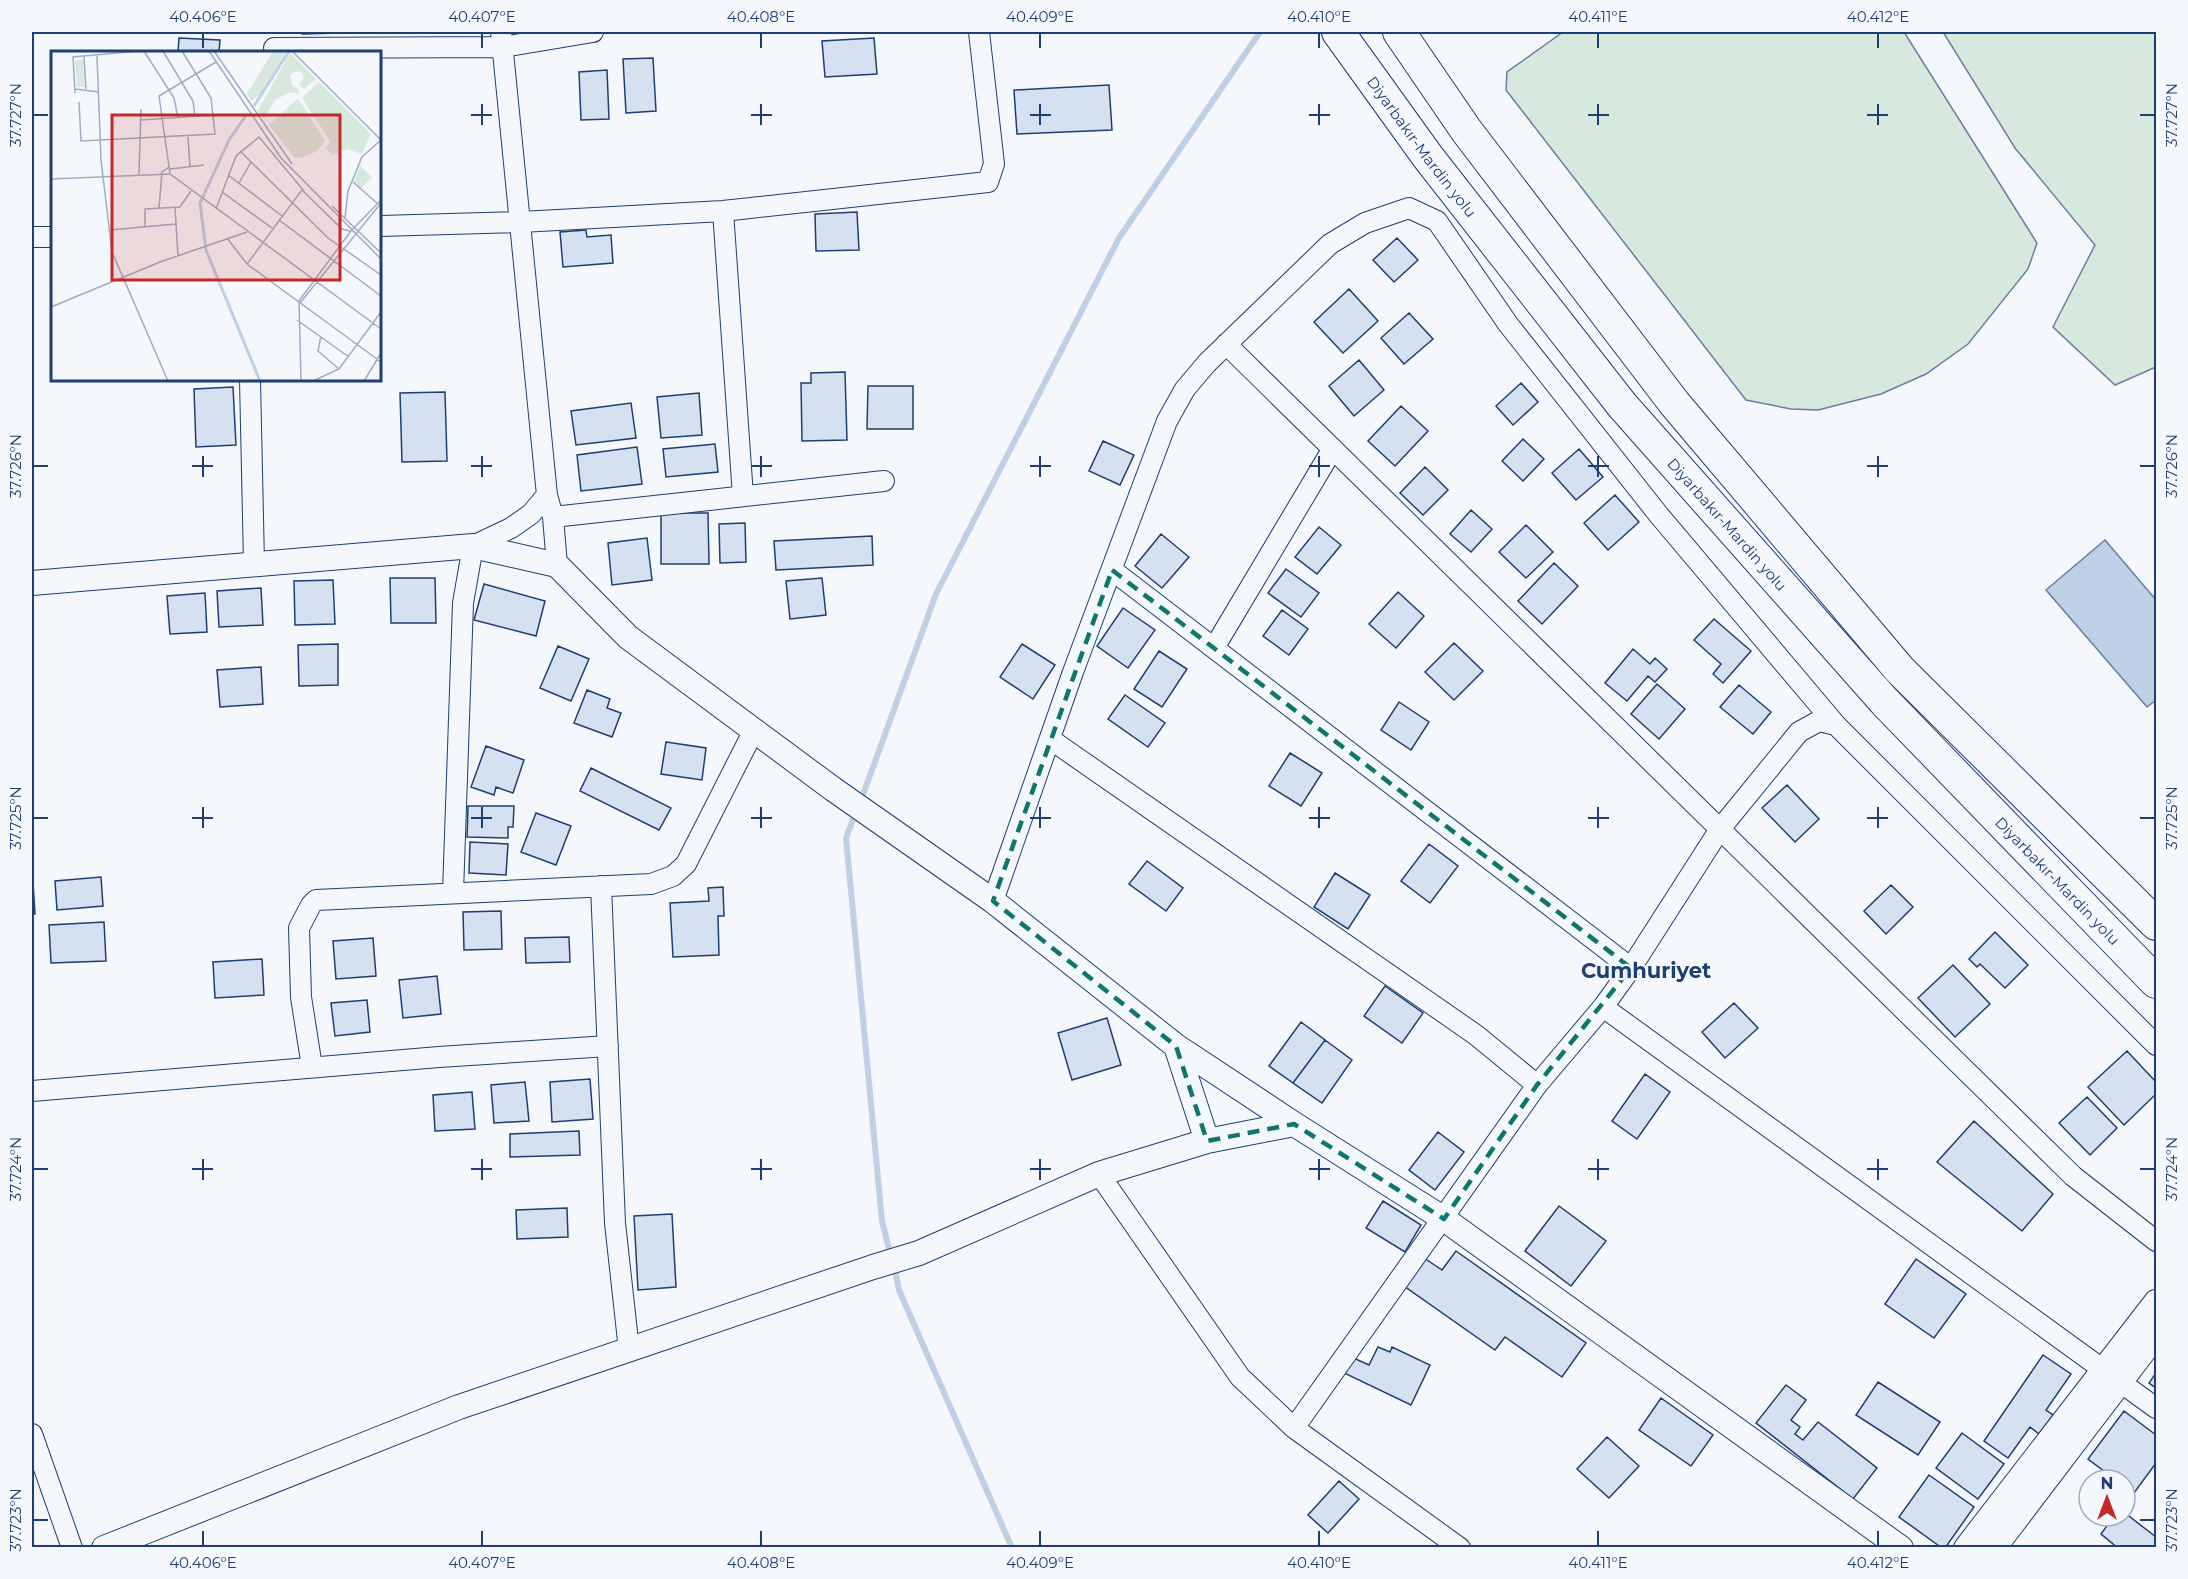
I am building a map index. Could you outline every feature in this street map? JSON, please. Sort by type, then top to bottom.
[{"type":"highway","name":"Diyarbakır-Mardin yolu","points":[[1338,32],[1428,157],[1622,405],[1885,702],[2157,982]]},
{"type":"highway","points":[[1399,32],[1466,130],[1675,404],[1885,653],[2157,924]]},
{"type":"street","points":[[274,44],[502,39],[593,32]]},
{"type":"street","points":[[381,226],[521,222],[723,211],[988,182],[994,164],[980,32]]},
{"type":"street","points":[[502,39],[547,495],[553,517],[557,565]]},
{"type":"street","points":[[993,901],[1167,420],[1185,388],[1226,344],[1330,244],[1365,223],[1409,208],[1437,221],[1508,324],[1658,514],[1836,725],[2157,1045]]},
{"type":"street","points":[[723,211],[743,496]]},
{"type":"street","points":[[32,237],[51,237]]},
{"type":"street","points":[[1226,344],[2073,1176],[2157,1241]]},
{"type":"street","points":[[250,381],[254,563]]},
{"type":"street","points":[[1214,648],[1332,450]]},
{"type":"street","points":[[553,517],[884,481]]},
{"type":"street","points":[[473,546],[511,528],[531,514],[547,495]]},
{"type":"street","points":[[453,893],[463,603],[473,546]]},
{"type":"street","points":[[32,583],[473,546],[557,565],[628,637],[832,789],[993,901],[1176,1046],[1444,1219],[1901,1548]]},
{"type":"street","points":[[1112,570],[1631,968]]},
{"type":"street","points":[[1294,1428],[1537,1085],[1603,1007],[1631,968],[1720,829],[1799,732],[1819,721],[1836,725]]},
{"type":"street","points":[[312,1067],[301,997],[298,928],[310,905],[316,900],[651,884],[673,876],[686,864],[753,730]]},
{"type":"street","points":[[1050,739],[1476,1035],[1537,1085]]},
{"type":"street","points":[[601,886],[615,1223],[629,1350]]},
{"type":"street","points":[[1603,1007],[2157,1408]]},
{"type":"street","points":[[32,1091],[312,1067],[608,1046]]},
{"type":"street","points":[[1176,1046],[1207,1141]]},
{"type":"street","points":[[104,1548],[459,1407],[919,1253],[1099,1174],[1207,1141],[1294,1124]]},
{"type":"street","points":[[1099,1174],[1240,1377],[1294,1428],[1460,1548]]},
{"type":"street","points":[[1994,1548],[2111,1375],[2157,1302]]},
{"type":"street","points":[[1966,1548],[2111,1375],[2157,1335]]},
{"type":"street","points":[[32,1434],[72,1548]]},
{"type":"highlighted area","points":[[1112,570],[1631,968],[1537,1085],[1444,1219],[1294,1124],[1207,1141],[1176,1046],[993,901]]},
{"type":"shaded area","points":[[1563,32],[1904,32],[2037,243],[2028,269],[1968,344],[1926,374],[1881,394],[1818,410],[1791,409],[1746,400],[1506,90],[1507,72]]},
{"type":"shaded area","points":[[1943,32],[2156,32],[2156,367],[2115,385],[2053,327],[2095,245],[2015,148]]},
{"type":"water","points":[[2105,540],[2156,600],[2156,700],[2147,707],[2046,590]]},
{"type":"building","points":[[302,32],[343,32],[343,33],[302,34]]},
{"type":"building","points":[[179,38],[220,40],[219,51],[178,51]]},
{"type":"building","points":[[874,38],[877,74],[825,77],[822,41]]},
{"type":"building","points":[[653,58],[656,111],[626,113],[623,59]]},
{"type":"building","points":[[607,70],[609,119],[581,120],[579,72]]},
{"type":"building","points":[[1109,85],[1112,130],[1017,134],[1014,90]]},
{"type":"building","points":[[857,212],[859,250],[816,251],[815,214]]},
{"type":"building","points":[[586,230],[587,237],[611,235],[613,263],[563,267],[560,232]]},
{"type":"building","points":[[1397,238],[1418,260],[1394,282],[1373,260]]},
{"type":"building","points":[[1349,289],[1378,321],[1343,353],[1314,322]]},
{"type":"building","points":[[1409,313],[1433,339],[1404,364],[1381,338]]},
{"type":"building","points":[[1359,360],[1384,390],[1354,416],[1329,386]]},
{"type":"building","points":[[845,372],[847,440],[802,441],[801,383],[811,383],[811,373]]},
{"type":"building","points":[[1521,383],[1538,402],[1513,425],[1496,406]]},
{"type":"building","points":[[868,386],[913,386],[913,429],[867,429]]},
{"type":"building","points":[[233,387],[236,445],[196,447],[194,389]]},
{"type":"building","points":[[445,392],[447,461],[402,462],[400,393]]},
{"type":"building","points":[[699,393],[702,435],[661,438],[657,397]]},
{"type":"building","points":[[631,403],[636,438],[576,445],[571,411]]},
{"type":"building","points":[[1401,406],[1428,431],[1395,466],[1368,441]]},
{"type":"building","points":[[1523,439],[1544,459],[1523,481],[1502,461]]},
{"type":"building","points":[[1103,441],[1134,455],[1120,485],[1089,471]]},
{"type":"building","points":[[715,444],[718,472],[666,477],[663,449]]},
{"type":"building","points":[[637,447],[642,484],[581,491],[577,455]]},
{"type":"building","points":[[1579,449],[1603,477],[1576,500],[1552,473]]},
{"type":"building","points":[[1425,467],[1448,490],[1423,515],[1400,493]]},
{"type":"building","points":[[1615,495],[1639,522],[1608,550],[1584,523]]},
{"type":"building","points":[[1471,510],[1492,529],[1471,552],[1450,534]]},
{"type":"building","points":[[661,513],[708,513],[709,564],[661,564]]},
{"type":"building","points":[[745,523],[746,562],[720,563],[719,524]]},
{"type":"building","points":[[1526,525],[1553,552],[1526,578],[1499,552]]},
{"type":"building","points":[[1319,527],[1341,545],[1317,574],[1295,557]]},
{"type":"building","points":[[1161,534],[1189,557],[1162,588],[1135,566]]},
{"type":"building","points":[[872,536],[873,565],[776,570],[774,541]]},
{"type":"building","points":[[647,538],[652,580],[612,585],[608,543]]},
{"type":"building","points":[[1554,563],[1578,586],[1542,624],[1518,601]]},
{"type":"building","points":[[1286,569],[1319,593],[1301,617],[1268,593]]},
{"type":"building","points":[[390,578],[435,578],[436,623],[391,623]]},
{"type":"building","points":[[822,578],[826,615],[790,619],[786,581]]},
{"type":"building","points":[[333,580],[335,624],[295,625],[294,581]]},
{"type":"building","points":[[484,584],[545,601],[536,636],[474,620]]},
{"type":"building","points":[[261,588],[263,625],[219,627],[217,591]]},
{"type":"building","points":[[1398,592],[1424,616],[1396,648],[1369,624]]},
{"type":"building","points":[[205,593],[207,632],[170,634],[167,596]]},
{"type":"building","points":[[1123,608],[1155,630],[1128,668],[1097,646]]},
{"type":"building","points":[[1282,610],[1308,629],[1289,655],[1263,636]]},
{"type":"building","points":[[1714,619],[1751,651],[1723,683],[1713,674],[1721,664],[1694,640]]},
{"type":"building","points":[[1454,643],[1483,671],[1454,700],[1425,672]]},
{"type":"building","points":[[338,644],[338,685],[299,686],[298,645]]},
{"type":"building","points":[[1022,644],[1055,665],[1033,699],[1000,677]]},
{"type":"building","points":[[558,646],[589,659],[571,701],[540,688]]},
{"type":"building","points":[[1633,649],[1650,664],[1655,658],[1667,669],[1655,682],[1648,676],[1627,701],[1605,683]]},
{"type":"building","points":[[1159,651],[1187,669],[1162,707],[1134,689]]},
{"type":"building","points":[[261,667],[263,704],[220,707],[217,670]]},
{"type":"building","points":[[1657,684],[1685,709],[1659,739],[1631,714]]},
{"type":"building","points":[[1739,685],[1771,712],[1753,734],[1720,707]]},
{"type":"building","points":[[587,690],[610,699],[607,708],[621,713],[612,737],[574,723]]},
{"type":"building","points":[[1125,695],[1165,723],[1148,747],[1108,719]]},
{"type":"building","points":[[1399,702],[1429,722],[1411,750],[1381,730]]},
{"type":"building","points":[[666,742],[706,748],[702,780],[661,774]]},
{"type":"building","points":[[486,746],[524,760],[513,793],[496,787],[494,795],[471,787]]},
{"type":"building","points":[[1290,753],[1322,773],[1301,806],[1269,786]]},
{"type":"building","points":[[591,768],[671,808],[659,830],[580,791]]},
{"type":"building","points":[[1787,785],[1819,819],[1795,842],[1762,808]]},
{"type":"building","points":[[468,806],[514,806],[513,827],[508,827],[508,838],[467,837]]},
{"type":"building","points":[[536,813],[571,826],[556,865],[521,852]]},
{"type":"building","points":[[470,842],[508,844],[506,875],[469,873]]},
{"type":"building","points":[[1429,844],[1458,866],[1430,903],[1401,881]]},
{"type":"building","points":[[1147,861],[1183,888],[1166,911],[1129,884]]},
{"type":"building","points":[[1335,873],[1370,895],[1348,929],[1314,907]]},
{"type":"building","points":[[101,877],[103,906],[57,910],[55,881]]},
{"type":"building","points":[[33,882],[35,914],[32,914]]},
{"type":"building","points":[[1891,885],[1913,907],[1886,934],[1864,911]]},
{"type":"building","points":[[723,887],[724,916],[718,916],[719,955],[673,957],[670,903],[709,901],[708,888]]},
{"type":"building","points":[[501,911],[502,949],[464,950],[463,912]]},
{"type":"building","points":[[104,922],[106,961],[51,963],[49,925]]},
{"type":"building","points":[[1995,932],[2028,965],[2005,988],[1980,964],[1977,967],[1969,959]]},
{"type":"building","points":[[569,937],[570,962],[526,963],[525,938]]},
{"type":"building","points":[[373,938],[376,976],[336,979],[333,941]]},
{"type":"building","points":[[262,959],[264,995],[215,998],[213,962]]},
{"type":"building","points":[[1953,965],[1990,1004],[1955,1037],[1918,998]]},
{"type":"building","points":[[437,976],[441,1014],[403,1018],[399,980]]},
{"type":"building","points":[[1385,986],[1423,1013],[1402,1043],[1364,1016]]},
{"type":"building","points":[[367,1000],[370,1032],[335,1036],[331,1003]]},
{"type":"building","points":[[1734,1003],[1758,1028],[1725,1058],[1702,1032]]},
{"type":"building","points":[[1107,1018],[1121,1065],[1072,1080],[1058,1033]]},
{"type":"building","points":[[1301,1022],[1325,1040],[1293,1083],[1269,1066]]},
{"type":"building","points":[[1325,1040],[1352,1060],[1322,1103],[1293,1083]]},
{"type":"building","points":[[2127,1051],[2156,1082],[2156,1094],[2124,1125],[2088,1087]]},
{"type":"building","points":[[1645,1074],[1670,1092],[1637,1139],[1612,1121]]},
{"type":"building","points":[[590,1079],[593,1119],[552,1122],[550,1082]]},
{"type":"building","points":[[525,1082],[529,1121],[494,1123],[491,1085]]},
{"type":"building","points":[[472,1092],[475,1129],[435,1131],[433,1095]]},
{"type":"building","points":[[2087,1097],[2117,1128],[2090,1155],[2059,1123]]},
{"type":"building","points":[[1974,1121],[2053,1194],[2022,1231],[1937,1162]]},
{"type":"building","points":[[579,1131],[580,1155],[510,1157],[510,1134]]},
{"type":"building","points":[[1438,1132],[1464,1152],[1435,1190],[1409,1170]]},
{"type":"building","points":[[1383,1201],[1421,1225],[1405,1252],[1366,1228]]},
{"type":"building","points":[[1559,1206],[1606,1241],[1571,1286],[1525,1251]]},
{"type":"building","points":[[567,1208],[568,1237],[517,1239],[516,1210]]},
{"type":"building","points":[[672,1214],[676,1287],[638,1290],[634,1216]]},
{"type":"building","points":[[1456,1251],[1586,1343],[1562,1377],[1505,1337],[1495,1350],[1404,1286],[1424,1258],[1442,1270]]},
{"type":"building","points":[[1916,1259],[1966,1294],[1934,1338],[1885,1304]]},
{"type":"building","points":[[1378,1347],[1390,1352],[1392,1347],[1430,1365],[1411,1405],[1342,1372],[1349,1356],[1369,1365]]},
{"type":"building","points":[[2043,1355],[2071,1374],[2046,1410],[2053,1415],[2039,1434],[2030,1427],[2008,1458],[1984,1441]]},
{"type":"building","points":[[2156,1373],[2156,1388],[2149,1383]]},
{"type":"building","points":[[1878,1382],[1940,1422],[1918,1455],[1856,1415]]},
{"type":"building","points":[[1786,1385],[1806,1400],[1791,1420],[1800,1427],[1795,1434],[1803,1440],[1818,1422],[1877,1468],[1853,1499],[1756,1423]]},
{"type":"building","points":[[1661,1398],[1713,1435],[1691,1466],[1639,1430]]},
{"type":"building","points":[[2124,1411],[2156,1435],[2156,1463],[2137,1489],[2137,1468],[2100,1468],[2088,1459]]},
{"type":"building","points":[[1962,1433],[2004,1464],[1978,1499],[1936,1468]]},
{"type":"building","points":[[1607,1437],[1639,1466],[1609,1498],[1577,1469]]},
{"type":"building","points":[[1929,1475],[1974,1507],[1945,1548],[1899,1517]]},
{"type":"building","points":[[1339,1481],[1359,1499],[1328,1533],[1308,1515]]},
{"type":"building","points":[[2137,1522],[2156,1537],[2156,1548],[2118,1548],[2101,1534],[2105,1528],[2137,1528]]},
{"type":"waterway","points":[[860,803],[936,594],[1119,238],[1260,32]]},
{"type":"waterway","points":[[856,812],[846,838],[882,1221],[891,1257]]},
{"type":"waterway","points":[[894,1266],[899,1290],[1012,1548]]},
{"type":"district","name":"Cumhuriyet","points":[[1646,970]]}]
